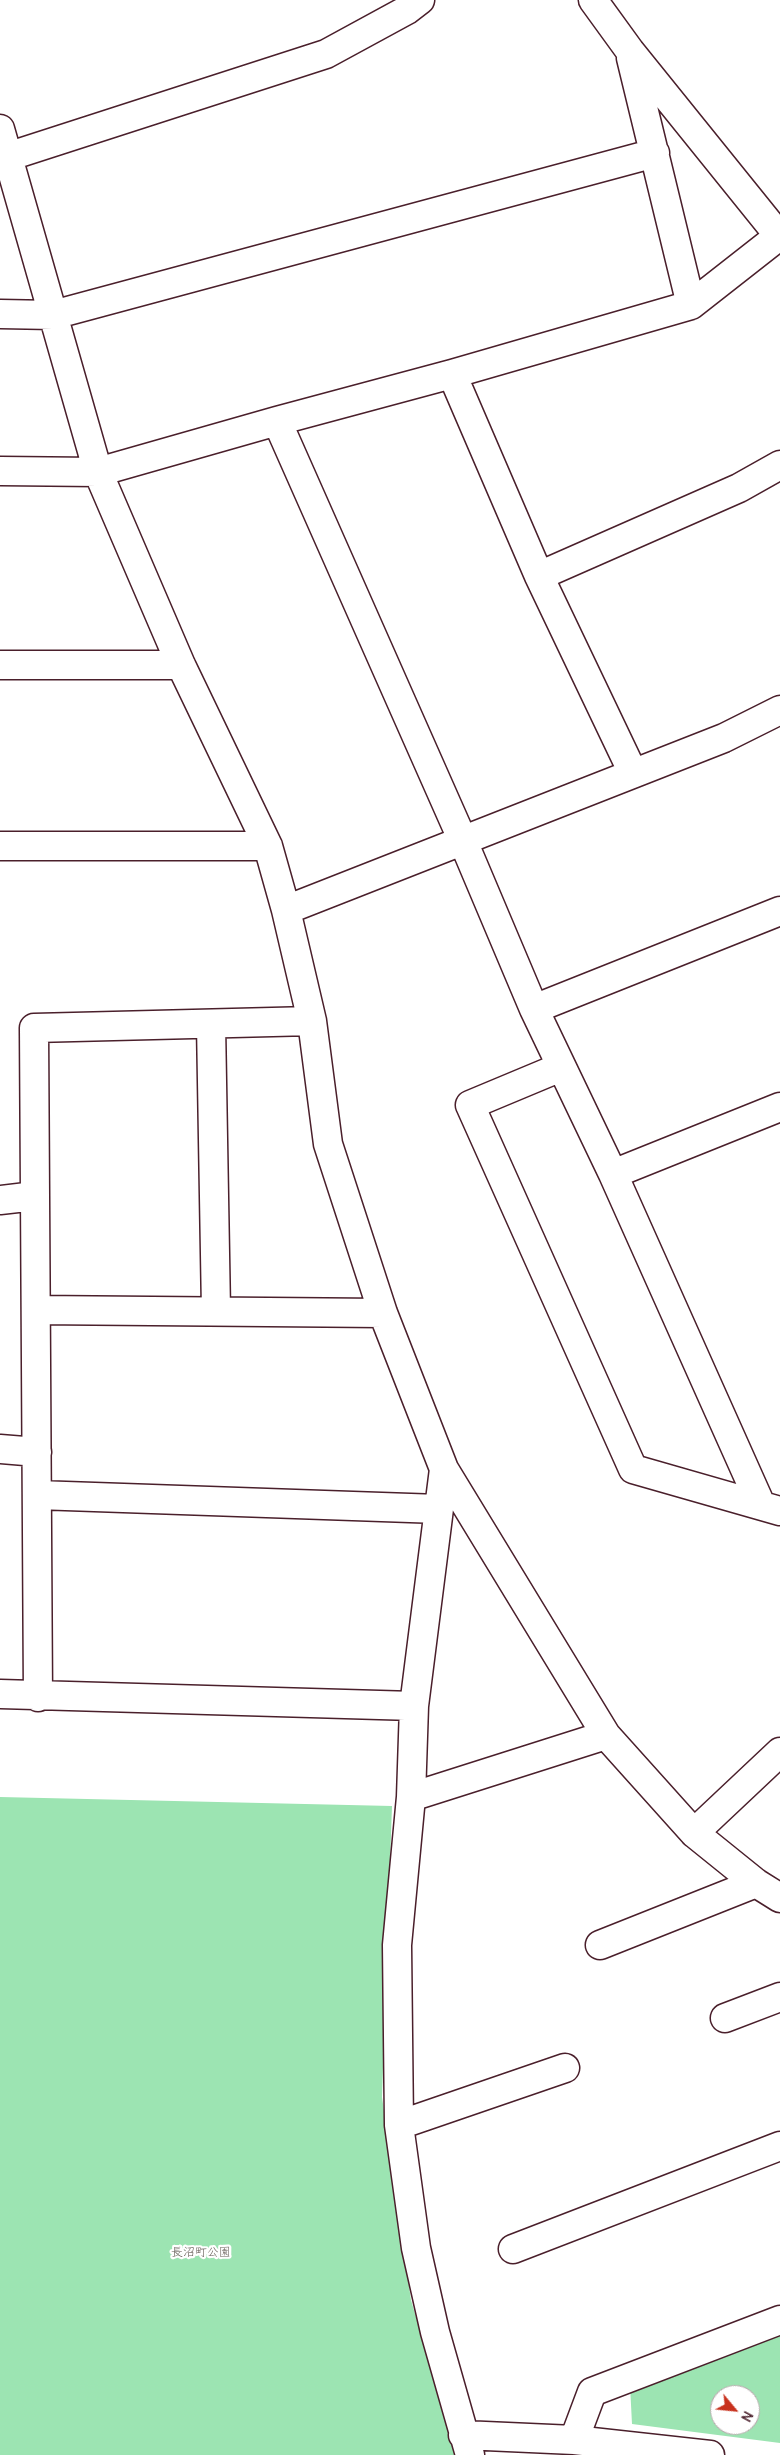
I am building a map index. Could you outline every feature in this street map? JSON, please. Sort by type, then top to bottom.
[{"type":"street","points":[[3,157],[326,54],[407,10],[420,0]]},
{"type":"street","points":[[0,471],[98,472],[452,374],[692,304],[780,237],[630,52],[593,0]]},
{"type":"street","points":[[630,52],[692,304]]},
{"type":"street","points":[[0,128],[3,157],[53,315],[98,472],[181,665],[268,846],[286,910],[312,1021],[328,1144],[382,1313],[444,1469],[606,1735],[694,1833],[756,1883],[780,1898]]},
{"type":"street","points":[[0,314],[53,315],[655,152]]},
{"type":"street","points":[[452,374],[540,576],[633,773]]},
{"type":"street","points":[[277,421],[463,841],[534,1009],[771,1508]]},
{"type":"street","points":[[540,576],[739,488],[780,465]]},
{"type":"street","points":[[0,665],[181,665]]},
{"type":"street","points":[[286,910],[724,738],[780,710]]},
{"type":"street","points":[[0,846],[268,846]]},
{"type":"street","points":[[534,1009],[780,912]]},
{"type":"street","points":[[38,1697],[34,1028],[312,1021]]},
{"type":"street","points":[[211,1024],[216,1311]]},
{"type":"street","points":[[561,1067],[470,1105],[633,1469],[771,1508]]},
{"type":"street","points":[[613,1174],[780,1107]]},
{"type":"street","points":[[0,1200],[35,1196]]},
{"type":"street","points":[[36,1310],[382,1313]]},
{"type":"street","points":[[0,1448],[37,1452]]},
{"type":"street","points":[[444,1469],[414,1706],[410,1797],[397,1945],[399,2125],[416,2248],[435,2332],[467,2445],[574,2440],[710,2455]]},
{"type":"street","points":[[37,1495],[439,1509]]},
{"type":"street","points":[[0,1694],[38,1697],[414,1706]]},
{"type":"street","points":[[410,1797],[606,1735]]},
{"type":"street","points":[[694,1833],[780,1752]]},
{"type":"street","points":[[600,1945],[756,1883]]},
{"type":"street","points":[[724,2018],[780,1997]]},
{"type":"street","points":[[399,2125],[565,2068]]},
{"type":"street","points":[[512,2249],[780,2146]]},
{"type":"street","points":[[574,2440],[592,2392],[780,2320]]},
{"type":"green space","name":"長沼町公園","points":[[0,1797],[392,1806],[382,2097],[411,2300],[456,2455],[0,2455]]},
{"type":"green space","points":[[780,2332],[780,2443],[718,2435],[760,2435],[760,2385],[710,2385],[710,2434],[632,2424],[630,2385]]}]
